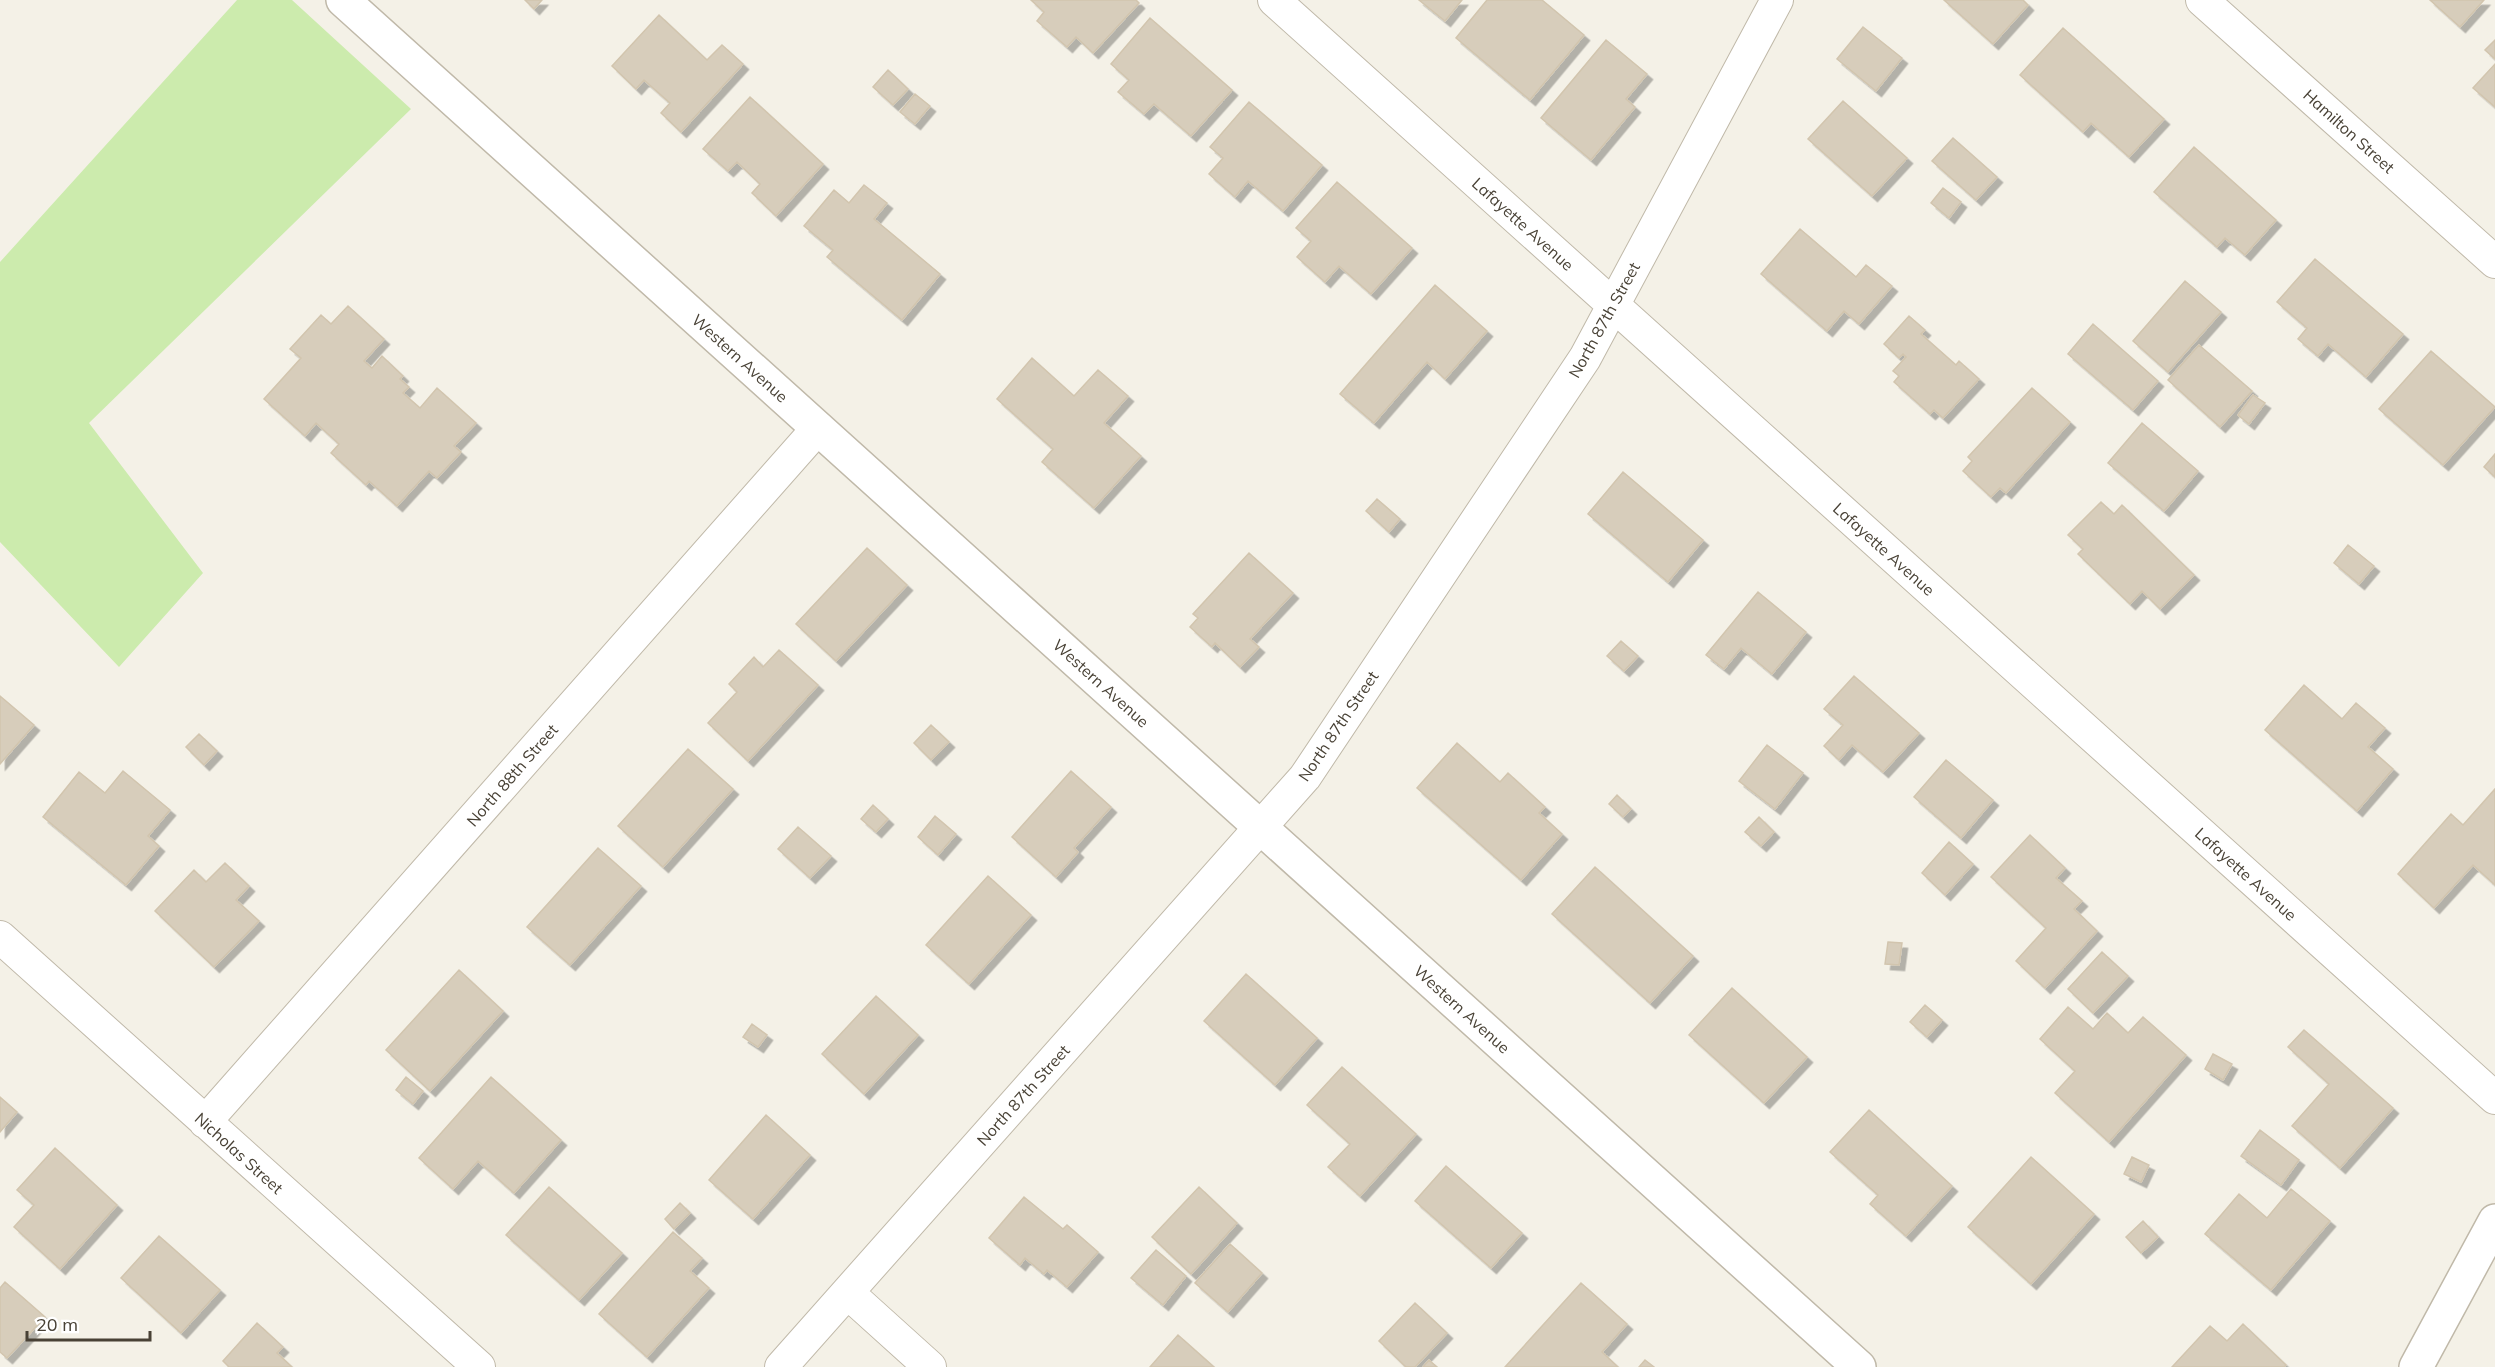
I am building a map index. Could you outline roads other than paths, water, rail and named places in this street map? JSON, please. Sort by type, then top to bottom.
[{"type":"street","name":"Western Avenue","points":[[343,0],[1859,1367]]},
{"type":"street","name":"Lafayette Avenue","points":[[1274,0],[2495,1098]]},
{"type":"street","name":"North 87th Street","points":[[781,1367],[1261,827],[1311,767],[1585,358],[1777,0]]},
{"type":"street","name":"Hamilton Street","points":[[2202,0],[2495,262]]},
{"type":"street","name":"North 88th Street","points":[[205,1122],[818,428]]},
{"type":"street","name":"Nicholas Street","points":[[0,937],[479,1367]]},
{"type":"street","points":[[2416,1367],[2495,1221]]},
{"type":"street","points":[[848,1293],[930,1367]]}]
